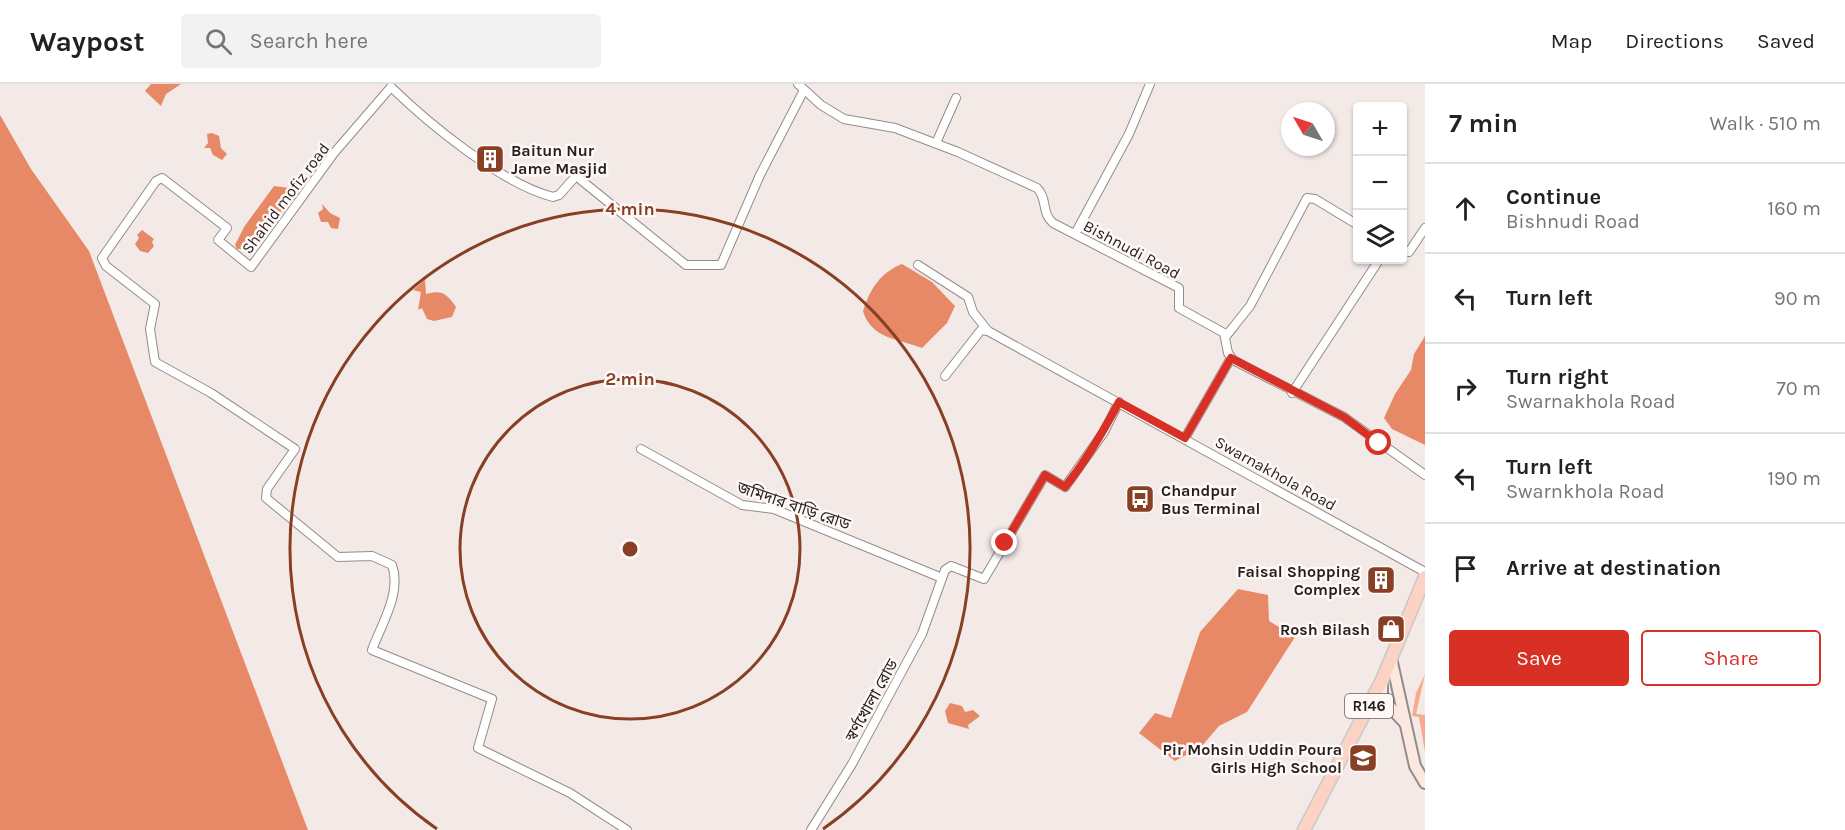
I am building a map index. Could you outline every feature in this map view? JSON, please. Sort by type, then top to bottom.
[{"type":"main road","name":"R146","points":[[1304,830],[1382,680],[1410,607],[1425,577]]},
{"type":"street","points":[[1075,234],[1125,143],[1150,84]]},
{"type":"street","name":"Shahid mofiz road","points":[[627,830],[570,793],[478,748],[492,699],[372,650],[389,609],[393,584],[392,565],[382,558],[372,556],[338,557],[266,498],[267,489],[295,449],[211,393],[155,362],[150,329],[155,304],[106,266],[102,258],[156,181],[162,178],[227,228],[218,240],[251,267],[389,85],[456,141],[515,182],[553,197],[559,195],[576,176],[686,265],[721,265],[801,87]]},
{"type":"street","name":"Bishnudi Road","points":[[801,87],[831,113],[844,119],[895,128],[936,143],[1037,188],[1044,196],[1048,219],[1179,288],[1179,308],[1222,331],[1226,336]]},
{"type":"street","points":[[936,143],[956,98]]},
{"type":"street","points":[[1226,336],[1250,306],[1307,198],[1315,199],[1353,222]]},
{"type":"street","points":[[1407,251],[1409,252],[1425,228]]},
{"type":"street","points":[[1292,393],[1376,264]]},
{"type":"street","points":[[918,265],[968,297],[973,312],[987,332]]},
{"type":"street","points":[[1226,336],[1235,325]]},
{"type":"street","points":[[945,376],[981,330],[987,332]]},
{"type":"street","name":"Swarnakhola Road","points":[[987,332],[1185,438],[1425,572]]},
{"type":"street","points":[[1185,438],[1231,358],[1226,336]]},
{"type":"street","points":[[1231,358],[1292,393],[1344,417],[1425,475]]},
{"type":"street","points":[[942,578],[945,570],[951,566],[984,579],[1045,475],[1065,487],[1104,432],[1119,402]]},
{"type":"street","name":"জমিদার বাড়ি রোড","points":[[641,449],[742,505],[774,509],[942,578]]},
{"type":"street","name":"স্বর্ণখোলা রোড","points":[[810,830],[852,764],[922,634],[942,578]]},
{"type":"street","points":[[1391,658],[1415,766],[1425,783]]},
{"type":"street","points":[[1382,680],[1382,698],[1406,723]]},
{"type":"shaded area","points":[[151,84],[181,84],[166,94],[161,106],[145,91]]},
{"type":"shaded area","points":[[0,115],[31,169],[89,251],[308,830],[0,830]]},
{"type":"shaded area","points":[[212,133],[219,136],[221,148],[227,154],[222,160],[213,155],[210,148],[204,148],[208,143],[207,134]]},
{"type":"shaded area","points":[[274,186],[290,188],[294,198],[285,210],[269,216],[242,249],[237,249],[235,245],[244,227]]},
{"type":"shaded area","points":[[322,204],[330,213],[340,218],[338,229],[331,228],[328,222],[321,222],[318,213],[323,209]]},
{"type":"shaded area","points":[[142,230],[154,239],[152,242],[154,246],[148,253],[140,251],[135,244],[139,238],[137,235]]},
{"type":"shaded area","points":[[902,264],[932,282],[955,306],[947,323],[922,348],[879,333],[872,327],[863,311],[877,282]]},
{"type":"shaded area","points":[[425,280],[426,294],[436,292],[443,294],[456,307],[452,317],[434,321],[427,319],[422,308],[418,310],[421,292],[413,290]]},
{"type":"shaded area","points":[[1425,336],[1425,445],[1392,429],[1384,418],[1395,394],[1411,370],[1414,354]]},
{"type":"shaded area","points":[[1238,589],[1268,595],[1269,621],[1295,637],[1247,712],[1219,726],[1201,747],[1175,761],[1139,733],[1155,713],[1171,718],[1200,632]]},
{"type":"shaded area","points":[[1425,674],[1416,714],[1425,715],[1425,752],[1419,717],[1412,716],[1416,693]]},
{"type":"shaded area","points":[[950,703],[962,706],[965,712],[973,710],[980,716],[968,725],[969,729],[948,723],[945,711]]},
{"type":"place","name":"Baitun Nur Jame Masjid","points":[[490,159]]},
{"type":"place","name":"Chandpur Bus Terminal","points":[[1140,499]]},
{"type":"place","name":"Faisal Shopping Complex","points":[[1381,580]]},
{"type":"place","name":"Rosh Bilash","points":[[1391,629]]},
{"type":"place","name":"Pir Mohsin Uddin Poura Girls High School","points":[[1363,758]]},
{"type":"route","points":[[1005,543],[1045,475],[1065,487],[1104,432],[1119,402],[1185,438],[1231,358],[1292,393],[1344,417],[1379,443]]}]
